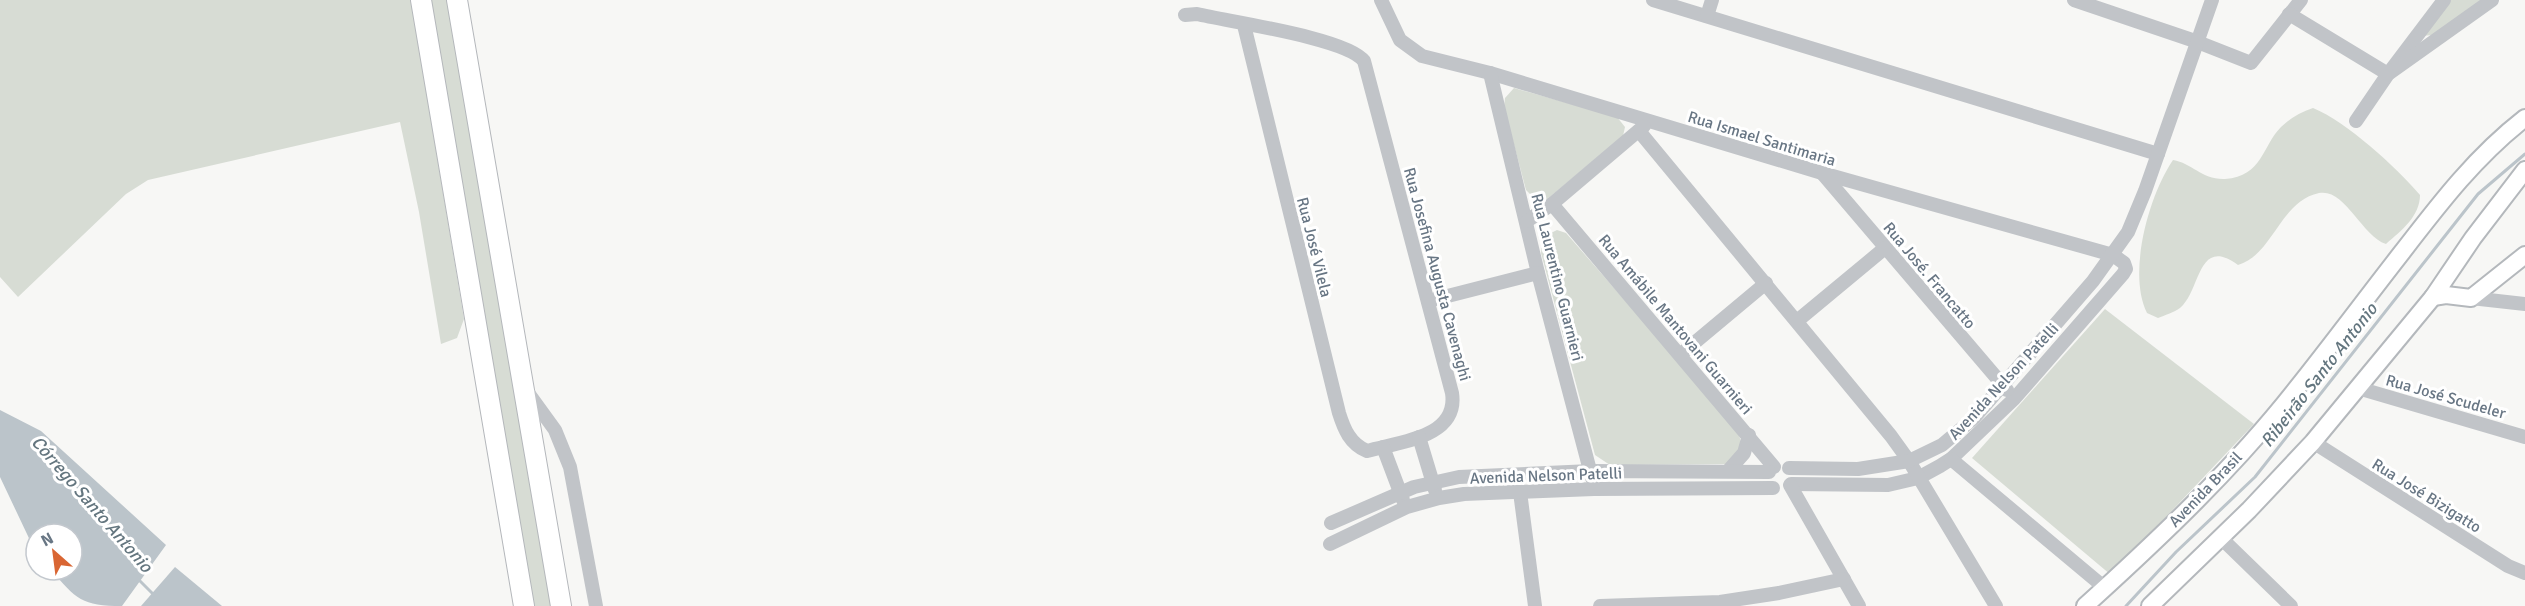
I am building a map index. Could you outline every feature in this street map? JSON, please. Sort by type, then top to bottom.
[{"type":"highway","points":[[421,0],[524,606]]},
{"type":"highway","points":[[457,0],[561,606]]},
{"type":"main road","name":"Avenida Brasil","points":[[2085,606],[2164,532],[2261,430],[2295,390],[2452,188],[2483,153],[2525,118]]},
{"type":"main road","points":[[2150,606],[2221,538],[2313,442],[2433,297],[2473,238],[2524,174]]},
{"type":"main road","points":[[2433,297],[2446,295],[2470,298],[2525,255]]},
{"type":"street","name":"Rua Ismael Santimaria","points":[[1381,0],[1404,45],[1422,56],[1441,63],[1490,73],[1644,126],[1822,173],[2113,255]]},
{"type":"street","points":[[1653,0],[2158,154]]},
{"type":"street","points":[[1707,16],[1712,0]]},
{"type":"street","points":[[2074,0],[2094,3],[2251,63],[2301,0]]},
{"type":"street","name":"Avenida Nelson Patelli","points":[[1789,468],[1858,469],[1910,461],[1942,445],[1961,430],[2002,385],[2113,255],[2137,212],[2195,41],[2212,0]]},
{"type":"street","points":[[2356,121],[2444,0]]},
{"type":"street","points":[[2388,74],[2492,0]]},
{"type":"street","points":[[1185,15],[1197,14],[1244,25]]},
{"type":"street","points":[[2289,14],[2388,74]]},
{"type":"street","name":"Rua Josefina Augusta Cavenaghi","points":[[1244,25],[1345,47],[1358,53],[1367,66],[1452,393],[1453,409],[1442,426],[1419,437],[1383,447]]},
{"type":"street","name":"Rua José Vilela","points":[[1244,25],[1338,413],[1348,436],[1361,449],[1367,451],[1383,447]]},
{"type":"street","name":"Rua Laurentino Guarnieri","points":[[1490,73],[1538,273],[1594,489]]},
{"type":"street","points":[[1527,220],[1552,204],[1644,126],[1766,283],[1910,461],[1996,606]]},
{"type":"street","name":"Rua José. Francatto","points":[[1822,173],[2014,399]]},
{"type":"street","name":"Rua Amábile Mantovani Guarnieri","points":[[1552,204],[1749,435],[1771,469]]},
{"type":"street","points":[[1797,321],[1885,248]]},
{"type":"street","name":"Avenida Nelson Patelli","points":[[1791,485],[1888,485],[1918,478],[1952,459],[2014,399],[2124,272],[2124,263],[2113,255]]},
{"type":"street","points":[[1428,301],[1538,273]]},
{"type":"street","points":[[1680,354],[1766,283]]},
{"type":"street","points":[[2470,298],[2525,304]]},
{"type":"street","points":[[523,386],[555,430],[570,467],[596,606]]},
{"type":"street","name":"Rua José Scudeler","points":[[2358,388],[2525,437]]},
{"type":"street","points":[[1729,470],[1744,453],[1749,435]]},
{"type":"street","points":[[1419,437],[1439,498]]},
{"type":"street","name":"Rua José Bizigatto","points":[[2313,442],[2508,566],[2525,573]]},
{"type":"street","points":[[1383,447],[1407,507]]},
{"type":"street","points":[[1952,459],[2105,588]]},
{"type":"street","points":[[1791,485],[1782,490],[1773,488],[1768,479],[1771,469],[1780,465],[1789,468],[1793,477],[1791,485],[1859,606]]},
{"type":"street","name":"Avenida Nelson Patelli","points":[[1331,524],[1432,481],[1459,477],[1591,471],[1771,469]]},
{"type":"street","name":"Avenida Nelson Patelli","points":[[1330,544],[1407,507],[1439,498],[1489,492],[1773,488]]},
{"type":"street","points":[[1521,492],[1535,606]]},
{"type":"street","points":[[2221,538],[2291,606]]},
{"type":"street","points":[[1600,606],[1722,604],[1844,579]]},
{"type":"shaded area","points":[[0,0],[411,0],[464,319],[457,338],[441,344],[419,212],[400,122],[148,180],[126,194],[18,297],[0,277]]},
{"type":"shaded area","points":[[427,0],[452,0],[555,606],[530,606]]},
{"type":"shaded area","points":[[2451,0],[2481,0],[2435,35],[2419,36]]},
{"type":"shaded area","points":[[1514,88],[1617,117],[1625,127],[1623,136],[1545,201],[1535,199],[1526,190],[1504,107],[1505,98]]},
{"type":"shaded area","points":[[2313,108],[2341,124],[2370,146],[2420,195],[2417,210],[2409,222],[2386,244],[2369,232],[2337,198],[2328,193],[2319,193],[2295,206],[2260,251],[2250,259],[2238,265],[2225,258],[2215,257],[2207,261],[2187,300],[2180,308],[2158,318],[2147,313],[2141,296],[2139,277],[2143,235],[2156,193],[2173,160],[2217,179],[2238,177],[2254,166],[2284,124]]},
{"type":"shaded area","points":[[1557,230],[1566,233],[1738,430],[1743,451],[1728,464],[1610,465],[1595,455],[1541,253],[1543,237]]},
{"type":"shaded area","points":[[2105,309],[2254,424],[2111,575],[1972,458]]},
{"type":"water","points":[[0,410],[41,431],[166,545],[122,606],[108,606],[81,599],[62,582],[84,582],[84,522],[24,522],[24,528],[0,477]]},
{"type":"water","points":[[175,567],[222,606],[141,606]]},
{"type":"waterway","name":"Ribeirão Santo Antonio","points":[[2126,606],[2176,552],[2255,477],[2478,194],[2525,154]]},
{"type":"waterway","name":"Córrego Santo Antonio","points":[[138,579],[154,595]]}]
